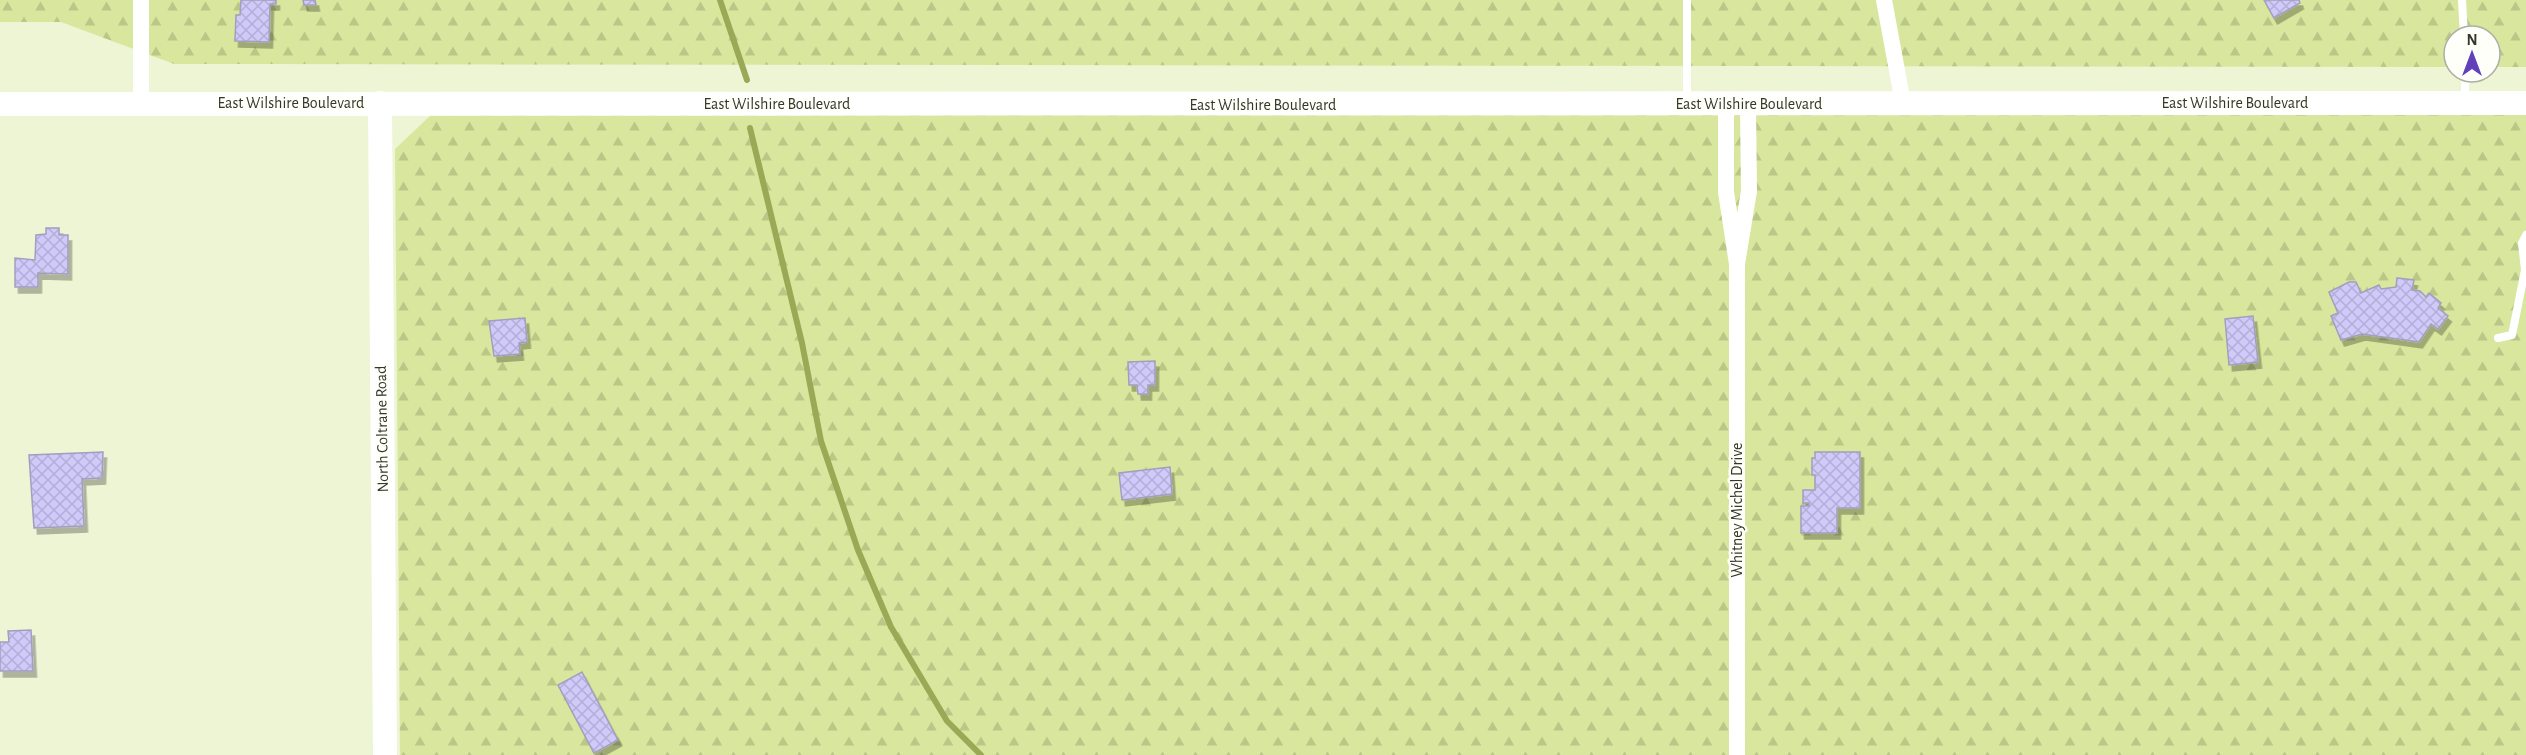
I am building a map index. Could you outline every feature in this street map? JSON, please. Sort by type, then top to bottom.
[{"type":"street","points":[[141,0],[141,104]]},
{"type":"street","points":[[1884,0],[1903,103]]},
{"type":"street","name":"North Coltrane Road","points":[[380,103],[386,755]]},
{"type":"street","name":"East Wilshire Boulevard","points":[[0,104],[2526,103]]},
{"type":"street","name":"Whitney Michel Drive","points":[[1737,104],[1726,192],[1737,264],[1737,755]]},
{"type":"street","name":"Whitney Michel Drive","points":[[1737,104],[1749,191],[1737,264]]},
{"type":"lane","points":[[1687,0],[1687,104]]},
{"type":"lane","points":[[2462,0],[2463,24]]},
{"type":"lane","points":[[2465,84],[2465,103]]},
{"type":"lane","points":[[2498,338],[2512,335],[2525,270],[2522,243],[2526,235]]},
{"type":"green space","points":[[0,0],[2526,0],[2526,67],[2502,67],[2502,24],[2442,24],[2442,67],[174,64],[61,22],[0,22]]},
{"type":"green space","points":[[431,115],[2526,115],[2526,755],[400,755],[395,149]]},
{"type":"building","points":[[241,0],[276,0],[276,4],[270,4],[269,42],[235,41],[236,15],[240,15]]},
{"type":"building","points":[[303,0],[315,0],[316,5],[304,5]]},
{"type":"building","points":[[2264,0],[2299,0],[2300,3],[2274,18]]},
{"type":"building","points":[[46,228],[59,228],[59,235],[68,235],[68,274],[38,273],[38,287],[15,287],[15,258],[35,260],[36,235],[46,234]]},
{"type":"building","points":[[2397,278],[2414,280],[2412,290],[2420,291],[2426,297],[2429,293],[2441,303],[2438,308],[2448,316],[2438,329],[2431,324],[2419,342],[2362,334],[2341,340],[2331,316],[2338,313],[2329,292],[2349,282],[2356,282],[2361,293],[2379,285],[2381,289],[2396,287]]},
{"type":"building","points":[[2253,316],[2258,362],[2229,365],[2225,319]]},
{"type":"building","points":[[525,318],[527,342],[519,343],[520,354],[494,356],[489,321]]},
{"type":"building","points":[[1155,361],[1155,385],[1148,385],[1148,394],[1138,394],[1137,385],[1129,385],[1128,362]]},
{"type":"building","points":[[103,452],[102,478],[82,479],[84,526],[34,528],[29,455]]},
{"type":"building","points":[[1815,452],[1860,452],[1860,508],[1837,508],[1837,533],[1801,533],[1801,506],[1809,506],[1809,503],[1803,503],[1803,490],[1815,490],[1812,458],[1815,458]]},
{"type":"building","points":[[1170,467],[1172,494],[1122,500],[1119,473]]},
{"type":"building","points":[[31,630],[33,671],[0,671],[0,642],[9,642],[8,631]]},
{"type":"building","points":[[582,672],[618,740],[594,753],[558,685]]},
{"type":"waterway","points":[[720,0],[747,80]]},
{"type":"waterway","points":[[750,128],[802,343],[821,441],[858,550],[891,627],[947,721],[981,755]]}]
